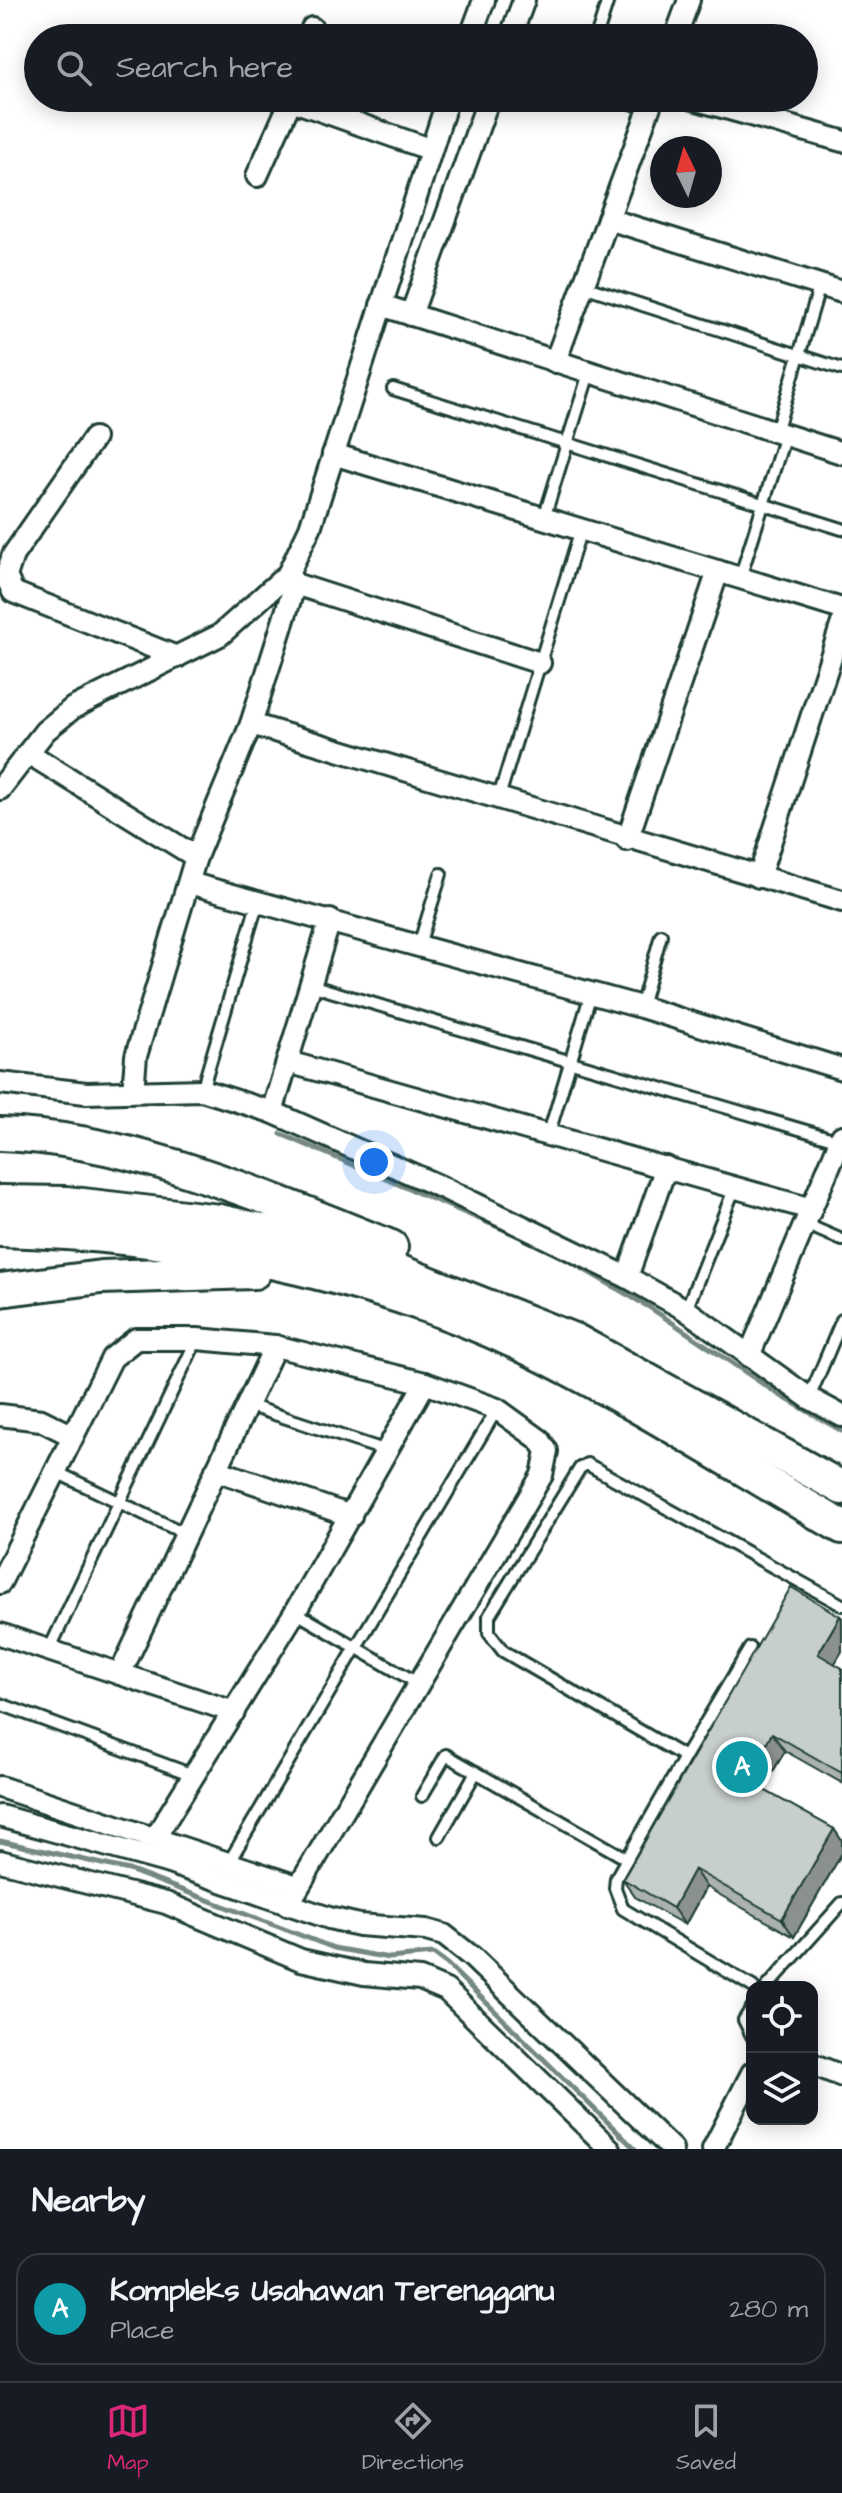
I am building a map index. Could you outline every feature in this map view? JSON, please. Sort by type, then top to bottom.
[{"type":"main road","points":[[0,1134],[75,1143],[160,1163],[266,1198],[401,1251],[576,1341],[842,1488]]},
{"type":"main road","points":[[0,1202],[66,1203],[133,1210],[281,1233],[390,1268],[576,1341]]},
{"type":"main road","points":[[0,1230],[60,1232],[196,1247],[317,1274],[453,1318],[521,1345],[842,1527]]},
{"type":"main road","points":[[0,1290],[101,1277],[240,1271],[317,1274]]},
{"type":"street","points":[[475,24],[484,0]]},
{"type":"street","points":[[515,24],[524,0]]},
{"type":"street","points":[[680,24],[689,0]]},
{"type":"street","points":[[257,176],[286,112]]},
{"type":"street","points":[[328,112],[429,149]]},
{"type":"street","points":[[133,1091],[136,1056],[196,857],[251,724],[292,579],[443,112]]},
{"type":"street","points":[[411,315],[484,112]]},
{"type":"street","points":[[555,362],[648,112]]},
{"type":"street","points":[[739,112],[842,141]]},
{"type":"street","points":[[608,219],[842,292]]},
{"type":"street","points":[[381,305],[842,453]]},
{"type":"street","points":[[94,438],[13,555],[6,576],[13,592],[177,657]]},
{"type":"street","points":[[333,454],[842,609]]},
{"type":"street","points":[[627,840],[718,571]]},
{"type":"street","points":[[0,789],[56,720],[73,708],[220,635],[292,579]]},
{"type":"street","points":[[292,579],[540,663]]},
{"type":"street","points":[[759,877],[842,623]]},
{"type":"street","points":[[251,724],[627,840],[842,901]]},
{"type":"street","points":[[28,753],[196,857]]},
{"type":"street","points":[[189,883],[641,1007],[842,1069]]},
{"type":"street","points":[[272,1112],[330,920]]},
{"type":"street","points":[[288,1062],[735,1187],[808,1217]]},
{"type":"street","points":[[0,1083],[86,1093],[202,1090],[272,1112],[441,1187],[627,1277],[686,1310],[809,1398],[842,1416]]},
{"type":"street","points":[[749,1356],[841,1139]]},
{"type":"street","points":[[627,1277],[666,1167]]},
{"type":"street","points":[[0,1583],[112,1358],[136,1339],[197,1339],[275,1346],[425,1383],[497,1409],[540,1440],[547,1451],[547,1462],[288,1905]]},
{"type":"street","points":[[120,1674],[275,1346]]},
{"type":"street","points":[[156,1836],[295,1612],[389,1452],[425,1383]]},
{"type":"street","points":[[0,1415],[41,1420],[73,1436]]},
{"type":"street","points":[[216,1470],[351,1516]]},
{"type":"street","points":[[0,1634],[234,1712]]},
{"type":"street","points":[[0,1787],[156,1836],[297,1886]]},
{"type":"street","points":[[0,1816],[166,1862],[288,1905],[359,1925],[426,1930],[444,1935],[672,2149]]},
{"type":"street","points":[[0,1861],[166,1903],[301,1960],[364,1974],[420,1979],[446,1990],[610,2149]]},
{"type":"street","points":[[818,2066],[842,2076]]},
{"type":"street","points":[[713,2149],[746,2085]]},
{"type":"lane","points":[[600,24],[608,0]]},
{"type":"lane","points":[[740,578],[763,505],[820,285]]},
{"type":"lane","points":[[583,286],[842,369]]},
{"type":"lane","points":[[544,518],[589,373]]},
{"type":"lane","points":[[393,389],[842,529]]},
{"type":"lane","points":[[498,800],[581,529]]},
{"type":"lane","points":[[419,945],[441,874]]},
{"type":"lane","points":[[202,1090],[258,901]]},
{"type":"lane","points":[[641,1007],[661,935]]},
{"type":"lane","points":[[310,985],[841,1139]]},
{"type":"lane","points":[[549,1133],[591,993]]},
{"type":"lane","points":[[686,1310],[735,1187]]},
{"type":"lane","points":[[808,1217],[842,1240]]},
{"type":"lane","points":[[809,1398],[842,1320]]},
{"type":"lane","points":[[49,1650],[197,1339]]},
{"type":"lane","points":[[247,1405],[389,1452]]},
{"type":"lane","points":[[229,1862],[497,1409]]},
{"type":"lane","points":[[685,1757],[503,1651],[489,1633],[489,1616],[580,1468],[587,1464],[842,1605]]},
{"type":"lane","points":[[56,1472],[186,1534]]},
{"type":"lane","points":[[295,1612],[419,1684]]},
{"type":"lane","points":[[746,1983],[623,1909],[615,1888],[616,1878],[750,1648]]},
{"type":"lane","points":[[0,1704],[194,1776]]},
{"type":"lane","points":[[422,1796],[446,1755],[627,1859]]},
{"type":"lane","points":[[439,1837],[476,1772]]},
{"type":"lane","points":[[772,1981],[842,1903]]},
{"type":"building","points":[[791,1587],[840,1616],[818,1654],[842,1668],[842,1773],[772,1733],[746,1780],[834,1829],[782,1919],[694,1869],[673,1908],[623,1879]]},
{"type":"waterway","points":[[281,1134],[526,1239]]},
{"type":"waterway","points":[[550,1250],[649,1307],[778,1394],[842,1431]]},
{"type":"waterway","points":[[0,1841],[129,1870],[334,1948],[389,1958],[433,1954],[447,1964],[635,2149]]},
{"type":"place","name":"Kompleks Usahawan Terengganu","points":[[742,1767]]}]
